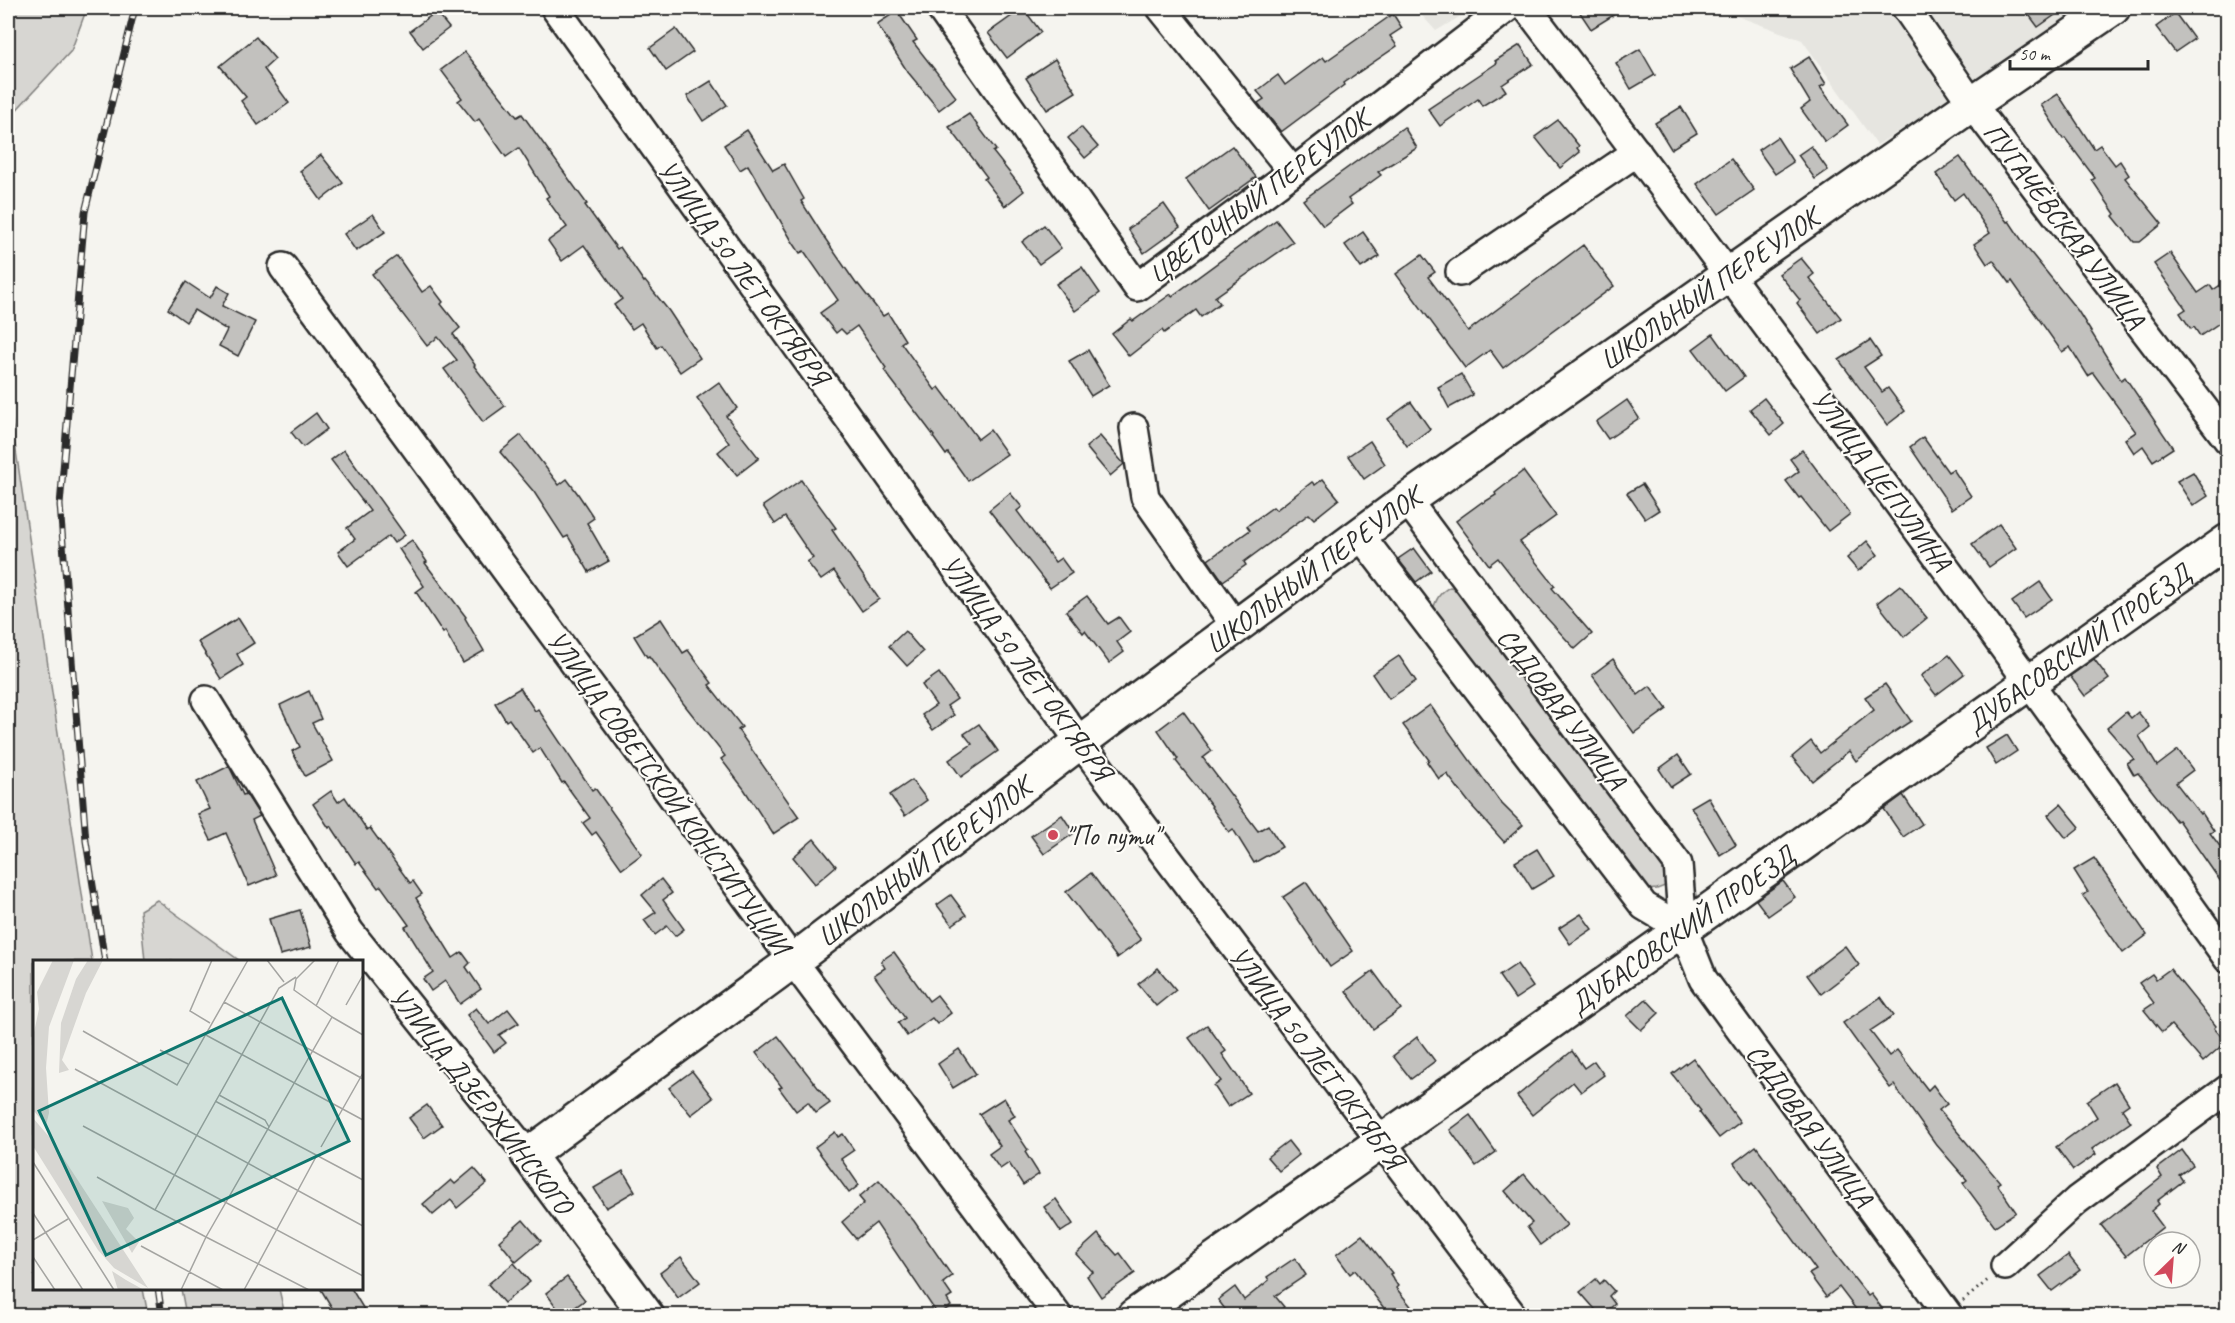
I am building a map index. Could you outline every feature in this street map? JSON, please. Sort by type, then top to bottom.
[{"type":"main road","name":"ШКОЛЬНЫЙ ПЕРЕУЛОК","points":[[528,1155],[793,961],[1080,742],[1407,500],[1972,104],[2113,8]]},
{"type":"main road","name":"ДУБАСОВСКИЙ ПРОЕЗД","points":[[1134,1316],[2228,541]]},
{"type":"main road","name":"УЛИЦА ДЗЕРЖИНСКОГО","points":[[528,1155],[647,1316]]},
{"type":"street","name":"УЛИЦА 50 ЛЕТ ОКТЯБРЯ","points":[[555,8],[1080,742],[1513,1316]]},
{"type":"street","name":"ЦВЕТОЧНЫЙ ПЕРЕУЛОК","points":[[940,8],[1137,287],[1293,172],[1507,8]]},
{"type":"street","points":[[1161,8],[1293,172]]},
{"type":"street","name":"УЛИЦА ЦЕПУЛИНА","points":[[1527,8],[1730,274],[2029,681],[2228,959]]},
{"type":"street","name":"ПУГАЧЁВСКАЯ УЛИЦА","points":[[1906,8],[1972,104],[2228,440]]},
{"type":"street","points":[[1460,272],[1637,152]]},
{"type":"street","name":"УЛИЦА СОВЕТСКОЙ КОНСТИТУЦИИ","points":[[283,267],[793,961],[1058,1316]]},
{"type":"street","points":[[1134,428],[1145,497],[1236,627]]},
{"type":"street","name":"САДОВАЯ УЛИЦА","points":[[1407,500],[1678,864],[1683,929],[1703,979],[1948,1315]]},
{"type":"street","name":"САДОВАЯ УЛИЦА","points":[[1359,535],[1644,906],[1683,929]]},
{"type":"street","name":"УЛИЦА ДЗЕРЖИНСКОГО","points":[[206,700],[350,932],[528,1155]]},
{"type":"street","points":[[2004,1266],[2077,1200],[2228,1089]]},
{"type":"path","points":[[1948,1315],[2004,1266]]},
{"type":"shaded area","points":[[8,8],[87,8],[71,51],[8,119]]},
{"type":"shaded area","points":[[1415,8],[1474,8],[1436,31]]},
{"type":"shaded area","points":[[1731,8],[2085,8],[1988,75],[1877,145],[1802,40],[1737,16]]},
{"type":"shaded area","points":[[8,397],[92,960],[33,960],[33,1290],[143,1290],[148,1315],[8,1315]]},
{"type":"shaded area","points":[[1450,587],[1462,590],[1669,865],[1668,880],[1665,886],[1645,890],[1433,610],[1439,596]]},
{"type":"shaded area","points":[[157,900],[239,960],[145,960],[140,910]]},
{"type":"shaded area","points":[[181,1290],[279,1290],[285,1315],[186,1315]]},
{"type":"building","points":[[1023,8],[1041,32],[1007,58],[988,33]]},
{"type":"building","points":[[1577,8],[1625,8],[1591,29]]},
{"type":"building","points":[[2024,8],[2065,8],[2038,27]]},
{"type":"building","points":[[897,11],[917,40],[913,42],[956,97],[939,110],[907,71],[877,24]]},
{"type":"building","points":[[436,12],[449,28],[423,48],[410,31]]},
{"type":"building","points":[[2175,13],[2194,39],[2175,52],[2156,27]]},
{"type":"building","points":[[1393,14],[1402,28],[1390,36],[1397,46],[1343,83],[1344,85],[1281,132],[1258,103],[1264,99],[1257,91],[1278,75],[1285,85],[1323,57],[1326,61]]},
{"type":"building","points":[[676,29],[693,52],[666,71],[650,48]]},
{"type":"building","points":[[256,37],[275,59],[264,69],[289,103],[258,125],[241,101],[246,97],[220,66]]},
{"type":"building","points":[[1520,45],[1533,64],[1502,85],[1506,91],[1482,106],[1478,99],[1440,126],[1428,109]]},
{"type":"building","points":[[1640,49],[1655,75],[1631,89],[1616,63]]},
{"type":"building","points":[[465,52],[517,117],[522,114],[617,249],[620,247],[644,282],[669,311],[700,358],[680,372],[661,345],[657,348],[641,323],[632,329],[614,305],[622,299],[584,245],[562,261],[548,241],[567,227],[546,198],[549,196],[519,148],[506,157],[479,119],[475,122],[458,101],[462,98],[441,70]]},
{"type":"building","points":[[1809,57],[1826,84],[1820,87],[1848,125],[1825,142],[1801,109],[1810,102],[1790,69]]},
{"type":"building","points":[[1055,59],[1076,92],[1047,110],[1026,78]]},
{"type":"building","points":[[711,81],[727,105],[703,121],[687,96]]},
{"type":"building","points":[[2058,94],[2094,149],[2100,145],[2115,165],[2120,161],[2129,175],[2125,178],[2162,224],[2140,242],[2134,242],[2113,216],[2115,214],[2092,180],[2095,178],[2065,138],[2063,139],[2041,105]]},
{"type":"building","points":[[1681,107],[1697,133],[1671,149],[1655,123]]},
{"type":"building","points":[[969,114],[996,150],[993,152],[1024,191],[1005,206],[984,179],[987,177],[949,127]]},
{"type":"building","points":[[1558,120],[1579,146],[1577,148],[1580,152],[1560,168],[1535,137]]},
{"type":"building","points":[[1081,127],[1098,147],[1085,158],[1068,138]]},
{"type":"building","points":[[1404,127],[1417,148],[1378,172],[1381,175],[1348,199],[1352,204],[1323,226],[1303,200]]},
{"type":"building","points":[[747,130],[773,170],[784,164],[804,199],[801,201],[824,237],[857,285],[883,316],[888,313],[905,340],[901,343],[935,390],[939,387],[978,439],[990,430],[1007,454],[968,481],[948,453],[946,455],[884,370],[886,368],[857,326],[846,334],[841,329],[836,333],[820,313],[838,300],[804,251],[800,253],[792,241],[748,165],[740,170],[724,145]]},
{"type":"building","points":[[1777,137],[1793,162],[1775,174],[1758,150]]},
{"type":"building","points":[[1232,146],[1256,177],[1209,211],[1186,179]]},
{"type":"building","points":[[1811,146],[1828,170],[1815,179],[1798,155]]},
{"type":"building","points":[[321,155],[343,183],[321,200],[300,171]]},
{"type":"building","points":[[1960,157],[2007,222],[2009,221],[2027,248],[2078,311],[2121,380],[2125,377],[2173,448],[2153,461],[2143,446],[2134,453],[2125,439],[2136,432],[2093,373],[2088,376],[2070,347],[2062,352],[2012,281],[2010,283],[1993,260],[1987,264],[1974,244],[1990,233],[1963,193],[1954,200],[1936,174]]},
{"type":"building","points":[[1731,159],[1754,190],[1719,214],[1697,184]]},
{"type":"building","points":[[1164,204],[1180,227],[1144,253],[1128,229]]},
{"type":"building","points":[[373,214],[385,232],[356,251],[344,234]]},
{"type":"building","points":[[1276,220],[1293,242],[1215,297],[1220,303],[1201,317],[1196,310],[1164,333],[1162,330],[1129,356],[1112,334],[1131,319],[1133,321],[1171,294],[1172,296]]},
{"type":"building","points":[[1044,225],[1061,248],[1039,264],[1022,242]]},
{"type":"building","points":[[1363,232],[1380,256],[1361,268],[1345,245]]},
{"type":"building","points":[[1583,245],[1614,286],[1503,368],[1490,350],[1465,368],[1396,274],[1422,255],[1435,272],[1428,277],[1468,331]]},
{"type":"building","points":[[2170,253],[2198,293],[2210,285],[2213,290],[2228,280],[2228,317],[2200,336],[2194,327],[2191,329],[2180,313],[2186,309],[2154,264]]},
{"type":"building","points":[[397,256],[422,292],[431,286],[443,302],[441,304],[460,328],[453,334],[505,406],[483,422],[444,369],[457,360],[438,337],[427,346],[372,274]]},
{"type":"building","points":[[1801,258],[1814,274],[1809,278],[1841,318],[1820,334],[1797,303],[1800,300],[1779,274]]},
{"type":"building","points":[[1082,267],[1100,293],[1075,311],[1056,284]]},
{"type":"building","points":[[186,282],[210,298],[217,286],[229,293],[222,306],[255,322],[238,356],[219,346],[227,330],[194,310],[186,322],[168,309]]},
{"type":"building","points":[[1713,334],[1744,377],[1725,391],[1693,349]]},
{"type":"building","points":[[1870,340],[1881,356],[1864,367],[1882,392],[1888,388],[1905,411],[1887,425],[1839,360]]},
{"type":"building","points":[[1088,350],[1109,385],[1091,396],[1069,361]]},
{"type":"building","points":[[1461,374],[1473,395],[1449,408],[1438,387]]},
{"type":"building","points":[[719,382],[737,408],[726,416],[759,458],[737,475],[718,452],[729,443],[697,398]]},
{"type":"building","points":[[1764,398],[1784,424],[1771,435],[1750,409]]},
{"type":"building","points":[[1627,400],[1639,418],[1608,439],[1596,422]]},
{"type":"building","points":[[1411,402],[1430,429],[1407,446],[1388,419]]},
{"type":"building","points":[[316,413],[327,429],[303,447],[291,432]]},
{"type":"building","points":[[521,435],[559,485],[567,479],[578,494],[594,518],[587,523],[609,561],[589,572],[568,536],[564,538],[534,492],[500,452]]},
{"type":"building","points":[[1100,436],[1124,464],[1110,476],[1086,447]]},
{"type":"building","points":[[1923,437],[1948,472],[1953,469],[1971,496],[1952,509],[1910,447]]},
{"type":"building","points":[[1370,441],[1385,464],[1364,479],[1348,456]]},
{"type":"building","points":[[344,450],[405,535],[394,543],[389,536],[348,566],[338,552],[355,539],[347,528],[370,511],[331,460]]},
{"type":"building","points":[[1802,450],[1850,514],[1828,531],[1786,481],[1799,471],[1790,459]]},
{"type":"building","points":[[1523,471],[1556,516],[1520,542],[1555,586],[1552,588],[1592,634],[1575,649],[1533,603],[1498,558],[1489,565],[1456,521],[1496,495],[1495,493]]},
{"type":"building","points":[[2193,472],[2208,496],[2193,506],[2177,481]]},
{"type":"building","points":[[1323,479],[1339,499],[1314,519],[1309,514],[1244,562],[1246,565],[1223,581],[1208,560],[1250,530],[1247,526],[1273,507],[1276,510],[1312,482],[1315,485]]},
{"type":"building","points":[[801,480],[836,528],[832,530],[879,599],[862,611],[834,571],[821,580],[807,562],[813,558],[785,517],[775,524],[763,506]]},
{"type":"building","points":[[1642,484],[1659,510],[1645,519],[1627,493]]},
{"type":"building","points":[[1010,493],[1022,507],[1017,511],[1055,562],[1061,558],[1072,573],[1050,588],[989,510]]},
{"type":"building","points":[[1999,524],[2016,548],[1989,567],[1972,544]]},
{"type":"building","points":[[412,540],[427,562],[425,563],[466,617],[484,651],[463,663],[445,631],[443,633],[416,592],[424,586],[399,549]]},
{"type":"building","points":[[1867,541],[1878,555],[1858,571],[1847,558]]},
{"type":"building","points":[[1414,548],[1431,571],[1416,582],[1398,559]]},
{"type":"building","points":[[2040,582],[2052,599],[2024,618],[2012,602]]},
{"type":"building","points":[[1900,585],[1927,618],[1904,637],[1877,603]]},
{"type":"building","points":[[1087,596],[1108,624],[1119,617],[1130,632],[1117,642],[1124,652],[1109,663],[1085,631],[1083,633],[1066,611]]},
{"type":"building","points":[[238,618],[254,643],[237,654],[243,665],[221,679],[198,642]]},
{"type":"building","points":[[661,619],[683,653],[688,650],[712,683],[709,685],[742,727],[738,730],[799,817],[773,834],[744,789],[721,759],[725,756],[649,656],[647,657],[634,636]]},
{"type":"building","points":[[905,631],[923,652],[907,666],[889,646]]},
{"type":"building","points":[[1949,655],[1964,674],[1936,695],[1921,676]]},
{"type":"building","points":[[1399,656],[1416,681],[1389,699],[1372,674]]},
{"type":"building","points":[[1613,659],[1638,695],[1650,686],[1667,709],[1634,733],[1592,675]]},
{"type":"building","points":[[2094,659],[2109,679],[2085,696],[2070,676]]},
{"type":"building","points":[[939,673],[957,699],[947,706],[954,715],[933,730],[922,715],[936,705],[922,685]]},
{"type":"building","points":[[1885,684],[1911,721],[1856,761],[1849,751],[1812,781],[1792,757],[1811,741],[1820,753],[1874,710],[1865,697]]},
{"type":"building","points":[[520,688],[535,711],[538,709],[592,790],[595,788],[642,854],[622,869],[596,832],[592,835],[583,823],[590,818],[564,782],[562,783],[540,748],[533,753],[509,719],[506,721],[495,703]]},
{"type":"building","points":[[309,691],[321,719],[312,723],[333,761],[305,776],[292,751],[300,747],[280,705]]},
{"type":"building","points":[[1430,705],[1500,802],[1523,825],[1504,842],[1447,774],[1439,779],[1427,762],[1429,760],[1403,725]]},
{"type":"building","points":[[1183,711],[1212,751],[1203,758],[1258,831],[1268,825],[1282,847],[1254,863],[1233,829],[1229,832],[1212,806],[1176,761],[1178,759],[1158,730]]},
{"type":"building","points":[[2126,712],[2131,718],[2138,712],[2150,727],[2139,736],[2157,766],[2178,750],[2193,770],[2176,783],[2200,814],[2202,813],[2214,831],[2210,833],[2228,857],[2228,892],[2178,820],[2176,821],[2138,773],[2134,775],[2127,763],[2134,759],[2107,728]]},
{"type":"building","points":[[979,724],[998,751],[961,777],[949,760],[972,744],[964,734]]},
{"type":"building","points":[[2007,735],[2017,751],[1996,765],[1986,748]]},
{"type":"building","points":[[1678,755],[1691,774],[1671,787],[1659,769]]},
{"type":"building","points":[[229,766],[243,795],[246,794],[260,816],[252,820],[276,875],[249,886],[226,833],[211,840],[198,814],[210,809],[197,782]]},
{"type":"building","points":[[912,780],[927,800],[905,816],[890,795]]},
{"type":"building","points":[[331,791],[338,802],[345,797],[367,830],[370,828],[410,883],[413,881],[422,894],[416,898],[453,958],[462,952],[470,963],[466,967],[481,989],[460,1004],[445,981],[431,991],[423,979],[433,972],[405,927],[409,925],[381,886],[378,888],[359,862],[356,864],[331,826],[329,828],[313,804]]},
{"type":"building","points":[[1903,795],[1922,824],[1903,837],[1884,809]]},
{"type":"building","points":[[1708,797],[1736,845],[1720,855],[1691,807]]},
{"type":"building","points":[[2061,804],[2080,827],[2066,838],[2048,815]]},
{"type":"building","name":"\"По пути\"","points":[[1062,815],[1074,833],[1044,854],[1031,836]]},
{"type":"building","points":[[814,839],[836,866],[815,884],[793,857]]},
{"type":"building","points":[[1537,849],[1554,876],[1532,889],[1515,862]]},
{"type":"building","points":[[2094,858],[2147,935],[2123,953],[2083,896],[2088,892],[2074,870]]},
{"type":"building","points":[[1091,873],[1141,940],[1117,958],[1066,892]]},
{"type":"building","points":[[661,879],[672,893],[663,900],[684,929],[675,936],[667,926],[655,935],[644,920],[656,912],[642,895]]},
{"type":"building","points":[[1783,881],[1795,897],[1768,916],[1756,900]]},
{"type":"building","points":[[1306,882],[1353,951],[1330,967],[1283,897]]},
{"type":"building","points":[[951,895],[966,915],[952,925],[937,905]]},
{"type":"building","points":[[300,910],[311,947],[280,955],[269,919]]},
{"type":"building","points":[[1581,914],[1592,929],[1570,944],[1559,928]]},
{"type":"building","points":[[1845,946],[1859,965],[1821,994],[1807,975]]},
{"type":"building","points":[[894,952],[929,1001],[937,995],[951,1013],[937,1024],[932,1018],[907,1036],[898,1023],[905,1018],[874,975],[885,968],[881,961]]},
{"type":"building","points":[[1517,964],[1533,987],[1515,999],[1499,976]]},
{"type":"building","points":[[1158,968],[1176,990],[1156,1006],[1138,984]]},
{"type":"building","points":[[2170,969],[2216,1026],[2214,1028],[2226,1042],[2203,1062],[2171,1025],[2162,1032],[2144,1010],[2154,1003],[2139,983],[2152,974],[2156,979]]},
{"type":"building","points":[[1373,971],[1401,1009],[1373,1029],[1346,991]]},
{"type":"building","points":[[1881,997],[1894,1015],[1870,1031],[1889,1056],[1897,1050],[1928,1090],[1933,1085],[1947,1104],[1939,1110],[2000,1182],[1997,1184],[2016,1212],[1995,1226],[1963,1183],[1967,1180],[1935,1143],[1894,1085],[1890,1088],[1843,1023]]},
{"type":"building","points":[[1646,999],[1659,1013],[1641,1030],[1627,1016]]},
{"type":"building","points":[[476,1008],[489,1024],[508,1009],[519,1023],[499,1035],[506,1043],[494,1052],[467,1015]]},
{"type":"building","points":[[1207,1025],[1226,1051],[1222,1054],[1249,1093],[1228,1107],[1214,1086],[1221,1081],[1189,1038]]},
{"type":"building","points":[[778,1036],[830,1103],[816,1113],[808,1102],[796,1111],[779,1088],[782,1087],[756,1053]]},
{"type":"building","points":[[1417,1037],[1435,1061],[1411,1079],[1393,1056]]},
{"type":"building","points":[[959,1049],[976,1074],[953,1088],[938,1064]]},
{"type":"building","points":[[1572,1051],[1584,1068],[1594,1061],[1604,1075],[1581,1092],[1573,1082],[1532,1115],[1517,1096]]},
{"type":"building","points":[[1693,1058],[1740,1122],[1719,1138],[1672,1074]]},
{"type":"building","points":[[692,1071],[713,1098],[691,1115],[669,1088]]},
{"type":"building","points":[[2115,1082],[2129,1104],[2122,1109],[2131,1122],[2092,1149],[2096,1154],[2073,1170],[2056,1147],[2097,1117],[2087,1101]]},
{"type":"building","points":[[1004,1098],[1015,1116],[1008,1120],[1028,1150],[1025,1152],[1039,1174],[1023,1185],[1009,1163],[1000,1169],[989,1154],[1000,1146],[979,1114]]},
{"type":"building","points":[[427,1105],[442,1125],[424,1138],[409,1118]]},
{"type":"building","points":[[1470,1115],[1496,1152],[1476,1166],[1450,1130]]},
{"type":"building","points":[[835,1132],[838,1137],[843,1134],[854,1150],[841,1159],[859,1185],[849,1193],[815,1147]]},
{"type":"building","points":[[1288,1141],[1299,1155],[1279,1171],[1267,1157]]},
{"type":"building","points":[[1756,1146],[1836,1255],[1868,1296],[1871,1294],[1888,1316],[1861,1316],[1839,1287],[1826,1297],[1809,1274],[1816,1270],[1752,1183],[1750,1185],[1734,1163]]},
{"type":"building","points":[[2182,1150],[2193,1165],[2179,1175],[2183,1181],[2157,1201],[2159,1204],[2151,1211],[2163,1227],[2159,1230],[2142,1230],[2142,1243],[2126,1256],[2101,1225],[2162,1177],[2157,1169]]},
{"type":"building","points":[[474,1168],[487,1183],[457,1208],[451,1200],[433,1215],[423,1204],[451,1180],[455,1184]]},
{"type":"building","points":[[623,1171],[635,1191],[606,1208],[594,1188]]},
{"type":"building","points":[[1524,1174],[1567,1225],[1540,1245],[1527,1227],[1532,1223],[1505,1191]]},
{"type":"building","points":[[879,1180],[914,1221],[952,1276],[943,1283],[952,1296],[947,1299],[951,1306],[938,1315],[876,1223],[856,1239],[842,1222],[864,1203],[859,1197]]},
{"type":"building","points":[[1056,1199],[1073,1224],[1061,1232],[1044,1207]]},
{"type":"building","points":[[523,1220],[541,1241],[516,1262],[499,1241]]},
{"type":"building","points":[[1098,1234],[1117,1255],[1120,1253],[1135,1273],[1101,1297],[1087,1276],[1093,1272],[1076,1254]]},
{"type":"building","points":[[1362,1235],[1392,1273],[1390,1274],[1398,1286],[1396,1288],[1419,1316],[1390,1316],[1355,1270],[1350,1274],[1336,1255]]},
{"type":"building","points":[[2068,1255],[2080,1270],[2052,1291],[2040,1276]]},
{"type":"building","points":[[681,1257],[700,1282],[678,1298],[660,1273]]},
{"type":"building","points":[[1295,1258],[1306,1275],[1275,1296],[1284,1307],[1274,1315],[1225,1316],[1228,1313],[1218,1300],[1235,1287],[1244,1300],[1269,1280],[1267,1277]]},
{"type":"building","points":[[514,1263],[530,1282],[504,1303],[488,1284]]},
{"type":"building","points":[[567,1277],[585,1300],[563,1316],[546,1293]]},
{"type":"building","points":[[1596,1279],[1600,1284],[1604,1280],[1614,1291],[1609,1296],[1615,1304],[1601,1316],[1580,1292]]},
{"type":"building","points":[[321,1290],[352,1290],[368,1316],[337,1316]]},
{"type":"railway","points":[[105,960],[86,841],[60,505],[85,212],[135,8]]},
{"type":"railway","points":[[158,1290],[162,1316]]},
{"type":"place","name":"\"По пути\"","points":[[1053,835]]}]
